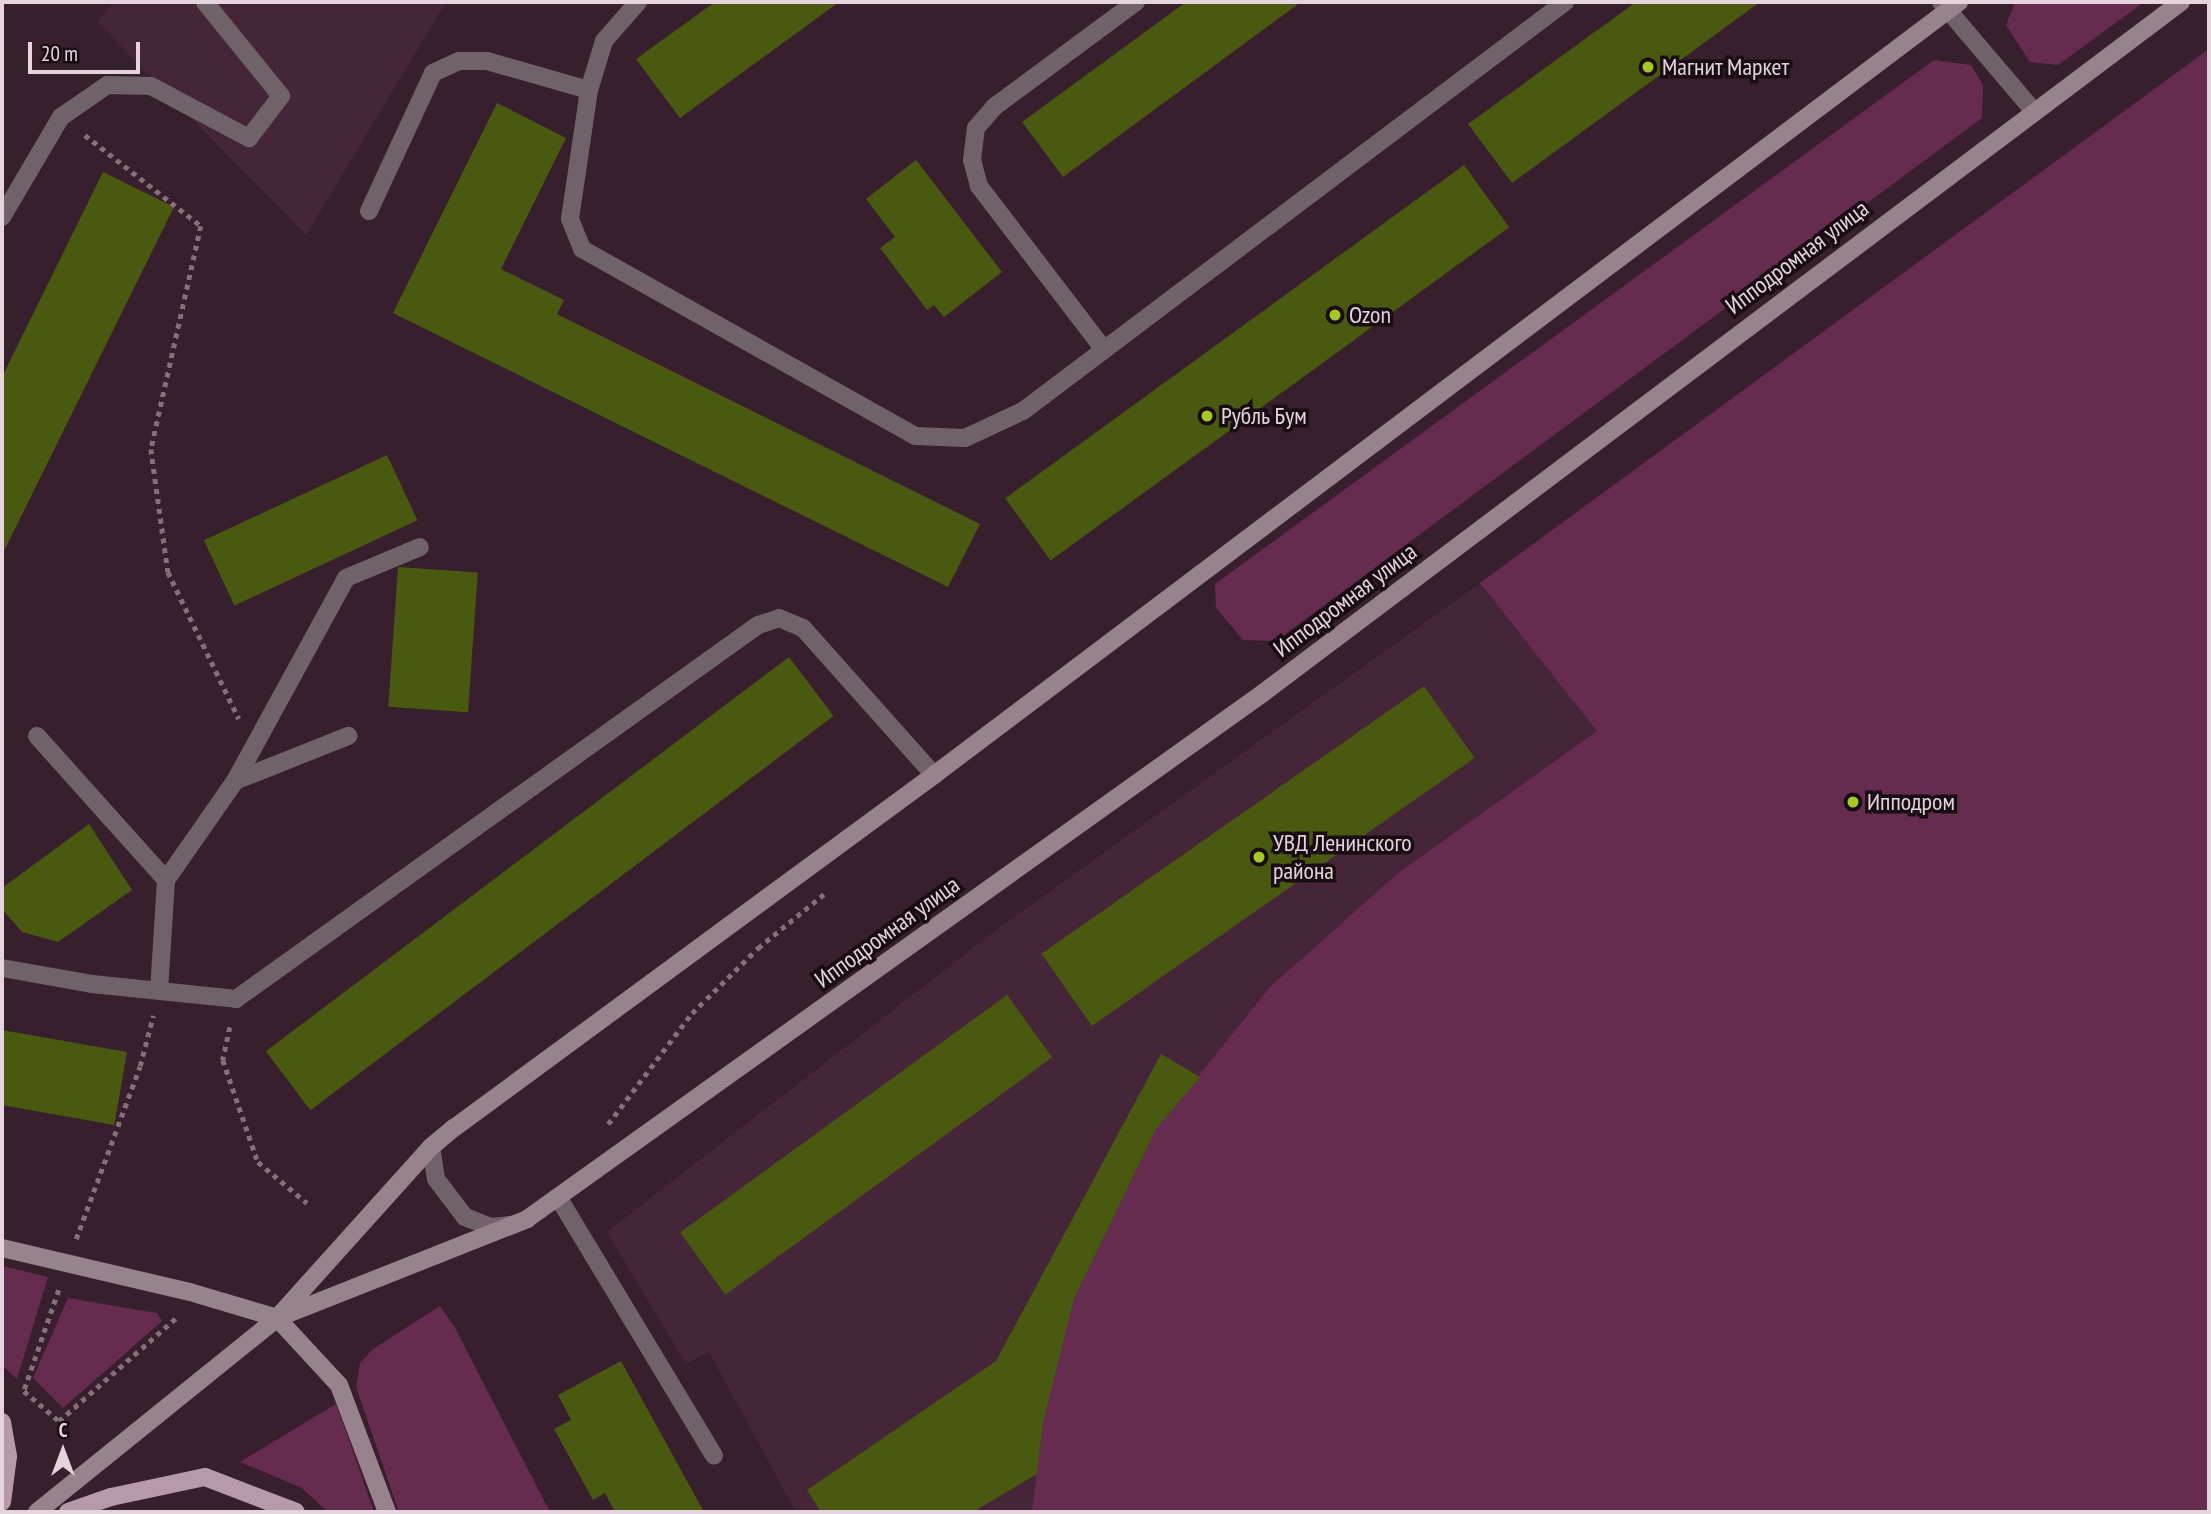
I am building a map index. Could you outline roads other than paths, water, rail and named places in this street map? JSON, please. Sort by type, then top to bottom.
[{"type":"main road","points":[[2,1422],[8,1456],[2,1502]]},
{"type":"main road","points":[[68,1512],[111,1497],[205,1477],[296,1512]]},
{"type":"street","name":"Ипподромная улица","points":[[277,1318],[527,1219],[1263,693],[2033,110],[2181,2]]},
{"type":"street","points":[[37,1512],[277,1318],[431,1147],[933,775],[1950,4]]},
{"type":"street","points":[[2,1248],[190,1292],[277,1318],[339,1385],[387,1512]]},
{"type":"lane","points":[[2,217],[61,117],[107,85],[152,86],[248,138],[281,96],[205,2]]},
{"type":"lane","points":[[638,2],[604,41],[589,90],[570,219],[583,249],[915,436],[965,438],[1023,411],[1102,346],[1565,2]]},
{"type":"lane","points":[[1102,346],[979,186],[972,160],[976,128],[994,107],[1136,2]]},
{"type":"lane","points":[[1950,4],[2033,110]]},
{"type":"lane","points":[[369,211],[433,73],[459,61],[487,61],[589,90]]},
{"type":"lane","points":[[159,991],[166,880],[234,781],[346,578],[420,547]]},
{"type":"lane","points":[[2,968],[159,991],[236,999],[758,625],[779,618],[803,628],[933,775]]},
{"type":"lane","points":[[37,736],[166,880]]},
{"type":"lane","points":[[234,781],[348,736]]},
{"type":"lane","points":[[431,1147],[436,1179],[465,1217],[491,1227],[527,1219]]},
{"type":"lane","points":[[558,1197],[714,1456]]},
{"type":"place","name":"Магнит Маркет","points":[[1648,67]]},
{"type":"place","name":"Ozon","points":[[1335,315]]},
{"type":"place","name":"Рубль Бум","points":[[1207,416]]},
{"type":"place","name":"Ипподром","points":[[1853,802]]},
{"type":"place","name":"УВД Ленинского района","points":[[1259,857]]}]
